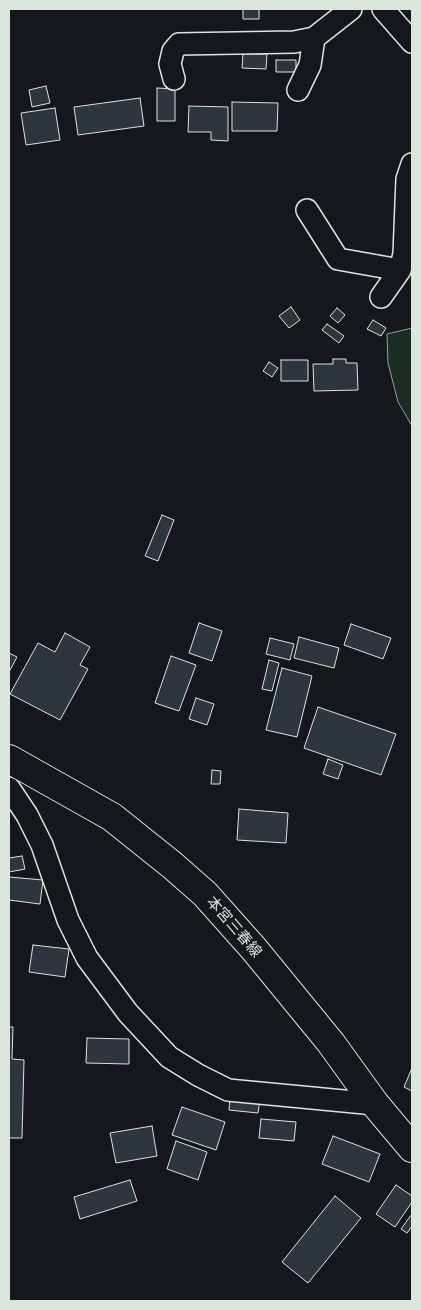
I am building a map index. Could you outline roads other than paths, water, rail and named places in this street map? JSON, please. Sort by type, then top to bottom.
[{"type":"main road","name":"本宮三春線","points":[[9,759],[112,817],[172,864],[205,894],[254,949],[330,1043],[375,1104],[412,1148]]},
{"type":"street","points":[[174,79],[170,64],[172,51],[179,44],[294,42],[314,38],[351,9]]},
{"type":"street","points":[[383,9],[412,42]]},
{"type":"street","points":[[298,90],[310,65],[314,38]]},
{"type":"street","points":[[381,297],[400,270],[404,254],[407,179],[412,164]]},
{"type":"street","points":[[307,210],[338,259],[400,270]]},
{"type":"street","points":[[9,788],[27,815],[42,845],[68,920],[87,958],[128,1013],[169,1056],[198,1075],[228,1090],[375,1104]]}]
